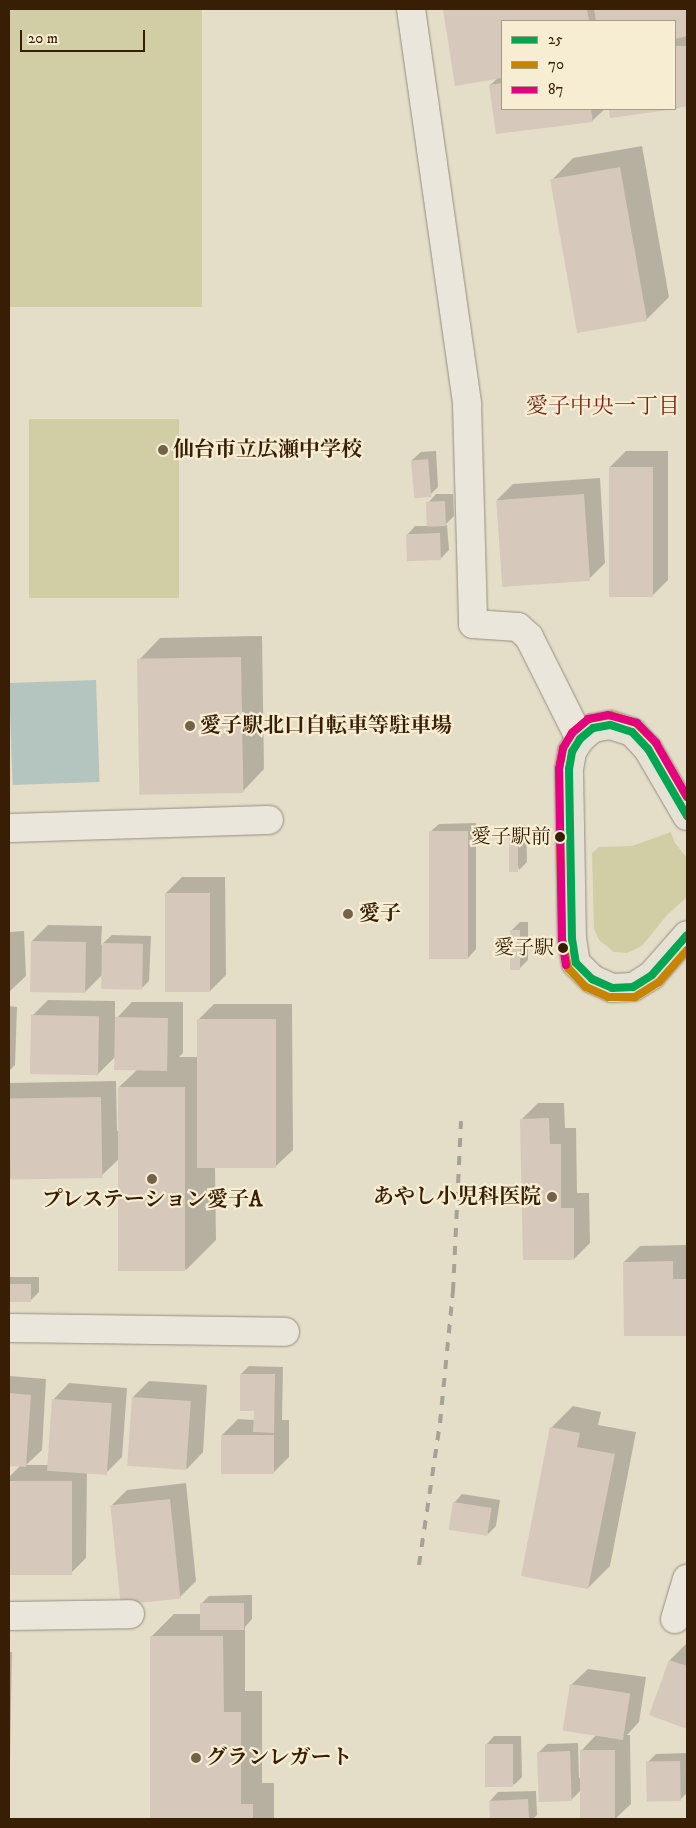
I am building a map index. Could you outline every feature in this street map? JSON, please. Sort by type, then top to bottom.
[{"type":"main road","points":[[687,816],[648,749],[632,732],[610,725],[593,728],[580,739],[572,752],[569,769],[572,939],[576,963],[592,979],[612,988],[633,987],[652,975],[687,935]]},
{"type":"street","points":[[411,9],[467,404],[474,624],[518,627],[530,637],[580,739]]},
{"type":"street","points":[[9,828],[269,820]]},
{"type":"street","points":[[9,1328],[285,1332]]},
{"type":"street","points":[[675,1619],[687,1579]]},
{"type":"street","points":[[9,1616],[130,1614]]},
{"type":"shaded area","points":[[9,9],[202,9],[202,307],[9,307]]},
{"type":"shaded area","points":[[29,419],[179,419],[179,598],[29,598]]},
{"type":"shaded area","points":[[96,680],[100,782],[13,785],[9,683]]},
{"type":"shaded area","points":[[671,832],[675,843],[687,858],[687,897],[667,915],[642,946],[627,953],[614,952],[599,940],[594,929],[592,853],[599,847],[632,846]]},
{"type":"building","points":[[443,9],[587,9],[589,20],[501,20],[501,78],[455,86]]},
{"type":"building","points":[[594,9],[687,9],[687,36],[676,39],[676,20],[596,20]]},
{"type":"building","points":[[676,46],[687,46],[687,107],[676,107]]},
{"type":"building","points":[[501,83],[501,110],[591,110],[593,122],[496,134],[489,85]]},
{"type":"building","points":[[609,110],[668,110],[610,118]]},
{"type":"building","points":[[620,167],[647,321],[577,333],[550,179]]},
{"type":"building","points":[[428,459],[431,497],[414,498],[411,460]]},
{"type":"building","points":[[609,467],[653,467],[653,597],[609,597]]},
{"type":"building","points":[[584,494],[590,581],[502,587],[496,500]]},
{"type":"building","points":[[445,501],[446,526],[427,527],[426,502]]},
{"type":"building","points":[[440,533],[441,560],[407,561],[406,534]]},
{"type":"building","name":"愛子駅北口自転車等駐車場","points":[[241,657],[243,793],[139,795],[137,659]]},
{"type":"building","name":"愛子","points":[[429,831],[468,831],[468,959],[429,959]]},
{"type":"building","points":[[509,832],[518,832],[518,872],[509,872]]},
{"type":"building","points":[[165,893],[210,893],[210,992],[165,992]]},
{"type":"building","points":[[510,930],[520,930],[520,970],[510,970]]},
{"type":"building","points":[[31,941],[86,942],[85,993],[30,992]]},
{"type":"building","points":[[102,943],[143,944],[142,990],[101,989]]},
{"type":"building","points":[[31,1015],[99,1016],[98,1075],[30,1074]]},
{"type":"building","points":[[115,1017],[168,1018],[167,1071],[114,1070]]},
{"type":"building","points":[[197,1019],[276,1019],[276,1168],[197,1168]]},
{"type":"building","name":"プレステーション愛子A","points":[[118,1087],[185,1087],[185,1271],[118,1271]]},
{"type":"building","points":[[101,1097],[102,1178],[10,1180],[9,1099]]},
{"type":"building","points":[[549,1118],[550,1144],[561,1144],[561,1208],[574,1208],[574,1260],[523,1260],[520,1119]]},
{"type":"building","points":[[673,1261],[673,1279],[687,1279],[687,1336],[624,1336],[623,1262]]},
{"type":"building","points":[[9,1284],[31,1284],[31,1302],[9,1302]]},
{"type":"building","points":[[240,1374],[275,1374],[274,1433],[253,1432],[254,1411],[240,1411]]},
{"type":"building","points":[[9,1393],[31,1395],[26,1467],[9,1466]]},
{"type":"building","points":[[132,1397],[191,1401],[186,1470],[127,1466]]},
{"type":"building","points":[[52,1399],[112,1403],[107,1475],[47,1471]]},
{"type":"building","points":[[550,1427],[580,1433],[577,1447],[615,1454],[588,1589],[521,1576]]},
{"type":"building","points":[[221,1435],[274,1435],[274,1474],[221,1474]]},
{"type":"building","points":[[9,1481],[72,1481],[72,1575],[9,1575]]},
{"type":"building","points":[[170,1499],[180,1598],[121,1605],[110,1505]]},
{"type":"building","points":[[453,1502],[492,1508],[487,1536],[449,1530]]},
{"type":"building","points":[[200,1603],[244,1603],[244,1630],[200,1630]]},
{"type":"building","name":"グランレガート","points":[[150,1636],[223,1636],[224,1712],[241,1712],[241,1804],[253,1804],[253,1819],[150,1818]]},
{"type":"building","points":[[669,1660],[687,1666],[687,1729],[649,1715]]},
{"type":"building","points":[[570,1684],[630,1694],[623,1740],[563,1730]]},
{"type":"building","points":[[485,1744],[513,1744],[513,1787],[485,1787]]},
{"type":"building","points":[[580,1750],[615,1750],[615,1819],[580,1819]]},
{"type":"building","points":[[570,1751],[572,1801],[539,1802],[537,1752]]},
{"type":"building","points":[[680,1761],[681,1801],[647,1802],[646,1762]]},
{"type":"building","points":[[528,1799],[529,1819],[490,1819],[489,1801]]},
{"type":"railway","points":[[419,1565],[440,1423],[453,1291],[461,1121]]},
{"type":"transit line","name":"87","points":[[566,965],[562,939],[559,769],[563,748],[572,733],[588,719],[608,715],[637,723],[656,743],[687,797]]},
{"type":"transit line","name":"70","points":[[687,797],[656,743],[636,723],[611,715],[589,719],[573,732],[563,748],[559,769],[562,939],[568,968],[586,987],[608,997],[635,997],[659,982],[687,950]]},
{"type":"transit line","name":"25","points":[[687,816],[648,749],[632,732],[610,725],[593,728],[580,739],[572,752],[569,769],[572,939],[576,963],[592,979],[612,988],[633,987],[652,975],[687,935]]},
{"type":"place","name":"仙台市立広瀬中学校","points":[[163,450]]},
{"type":"place","name":"愛子駅北口自転車等駐車場","points":[[190,726]]},
{"type":"place","name":"愛子駅前","points":[[560,837]]},
{"type":"place","name":"愛子","points":[[348,914]]},
{"type":"place","name":"愛子駅","points":[[563,948]]},
{"type":"place","name":"プレステーション愛子A","points":[[152,1179]]},
{"type":"place","name":"あやし小児科医院","points":[[552,1197]]},
{"type":"place","name":"グランレガート","points":[[196,1758]]},
{"type":"district","name":"愛子中央一丁目","points":[[603,407]]}]
